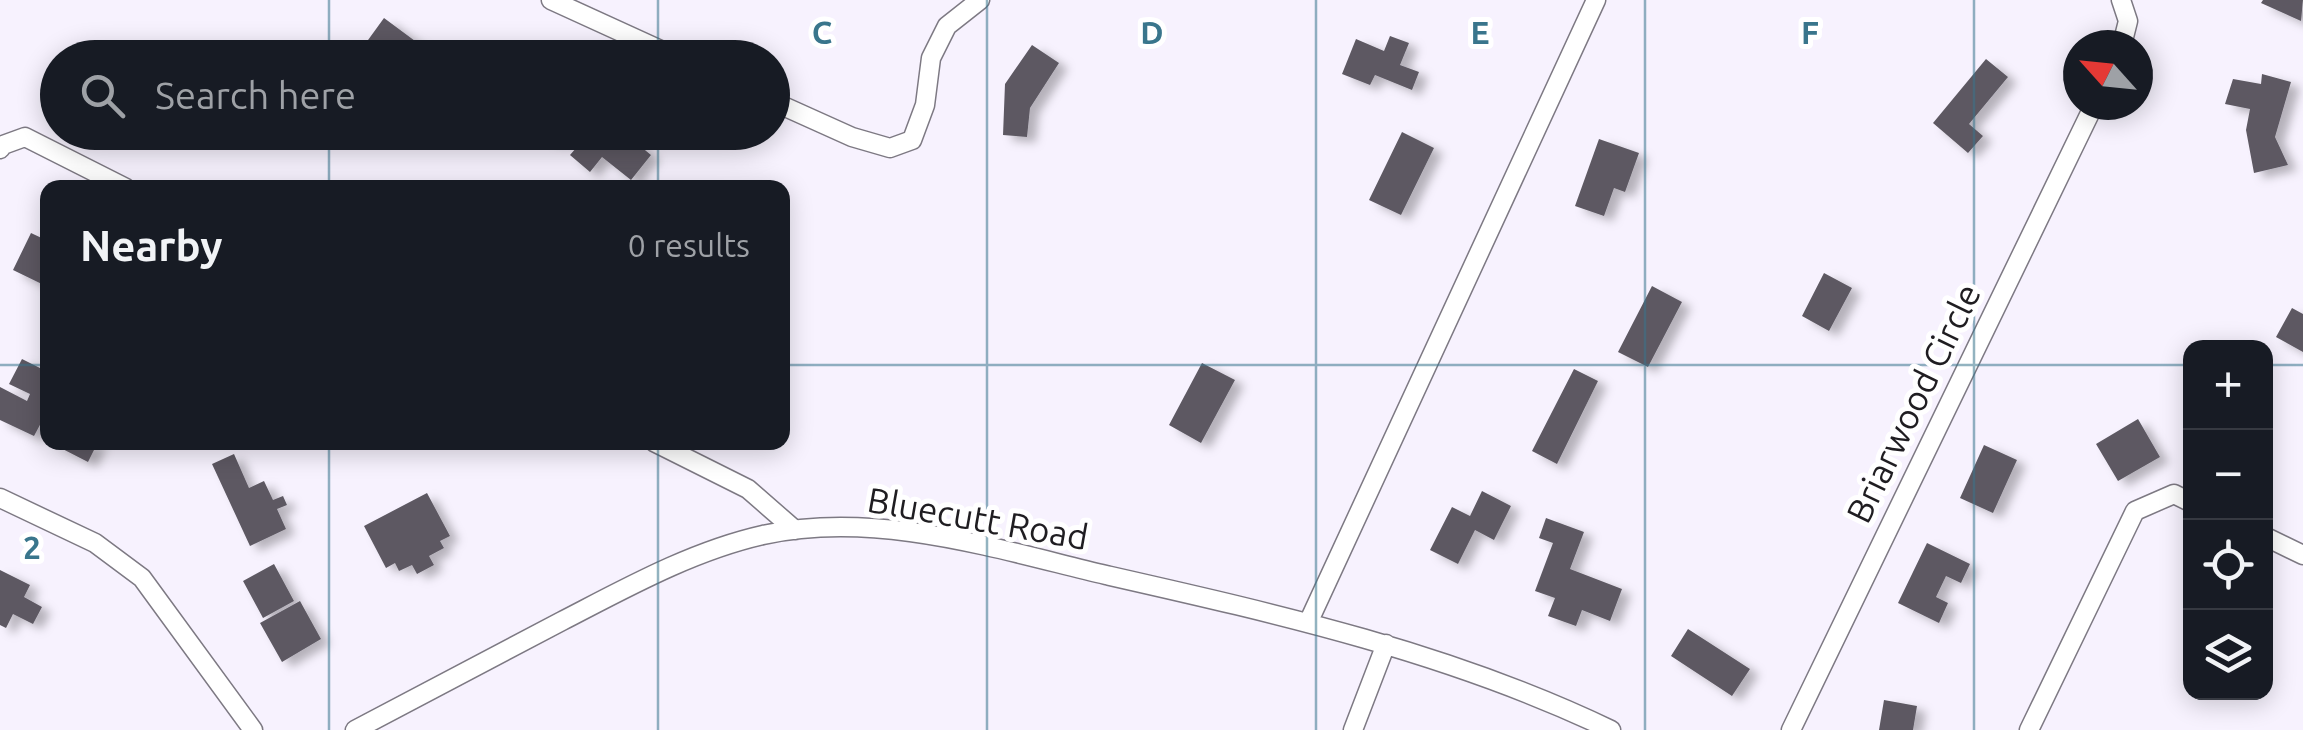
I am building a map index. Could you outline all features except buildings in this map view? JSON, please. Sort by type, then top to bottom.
[{"type":"street","points":[[551,0],[639,40]]},
{"type":"street","points":[[790,109],[852,137],[890,148],[912,140],[925,105],[931,58],[947,26],[980,0]]},
{"type":"street","points":[[1308,622],[1596,0]]},
{"type":"street","points":[[2122,0],[2128,20],[2126,30]]},
{"type":"street","name":"Briarwood Circle","points":[[1792,730],[2087,120]]},
{"type":"street","points":[[0,148],[25,137],[40,145]]},
{"type":"street","points":[[51,150],[110,180]]},
{"type":"street","points":[[670,450],[748,488],[795,530]]},
{"type":"street","points":[[2029,730],[2135,512],[2174,494],[2183,498]]},
{"type":"street","points":[[0,498],[95,543],[142,578],[253,730]]},
{"type":"street","name":"Bluecutt Road","points":[[354,730],[640,581],[730,544],[795,530],[865,528],[945,539],[1308,622],[1482,675],[1610,730]]},
{"type":"street","points":[[2273,541],[2303,555]]},
{"type":"street","points":[[1354,730],[1386,644]]}]
